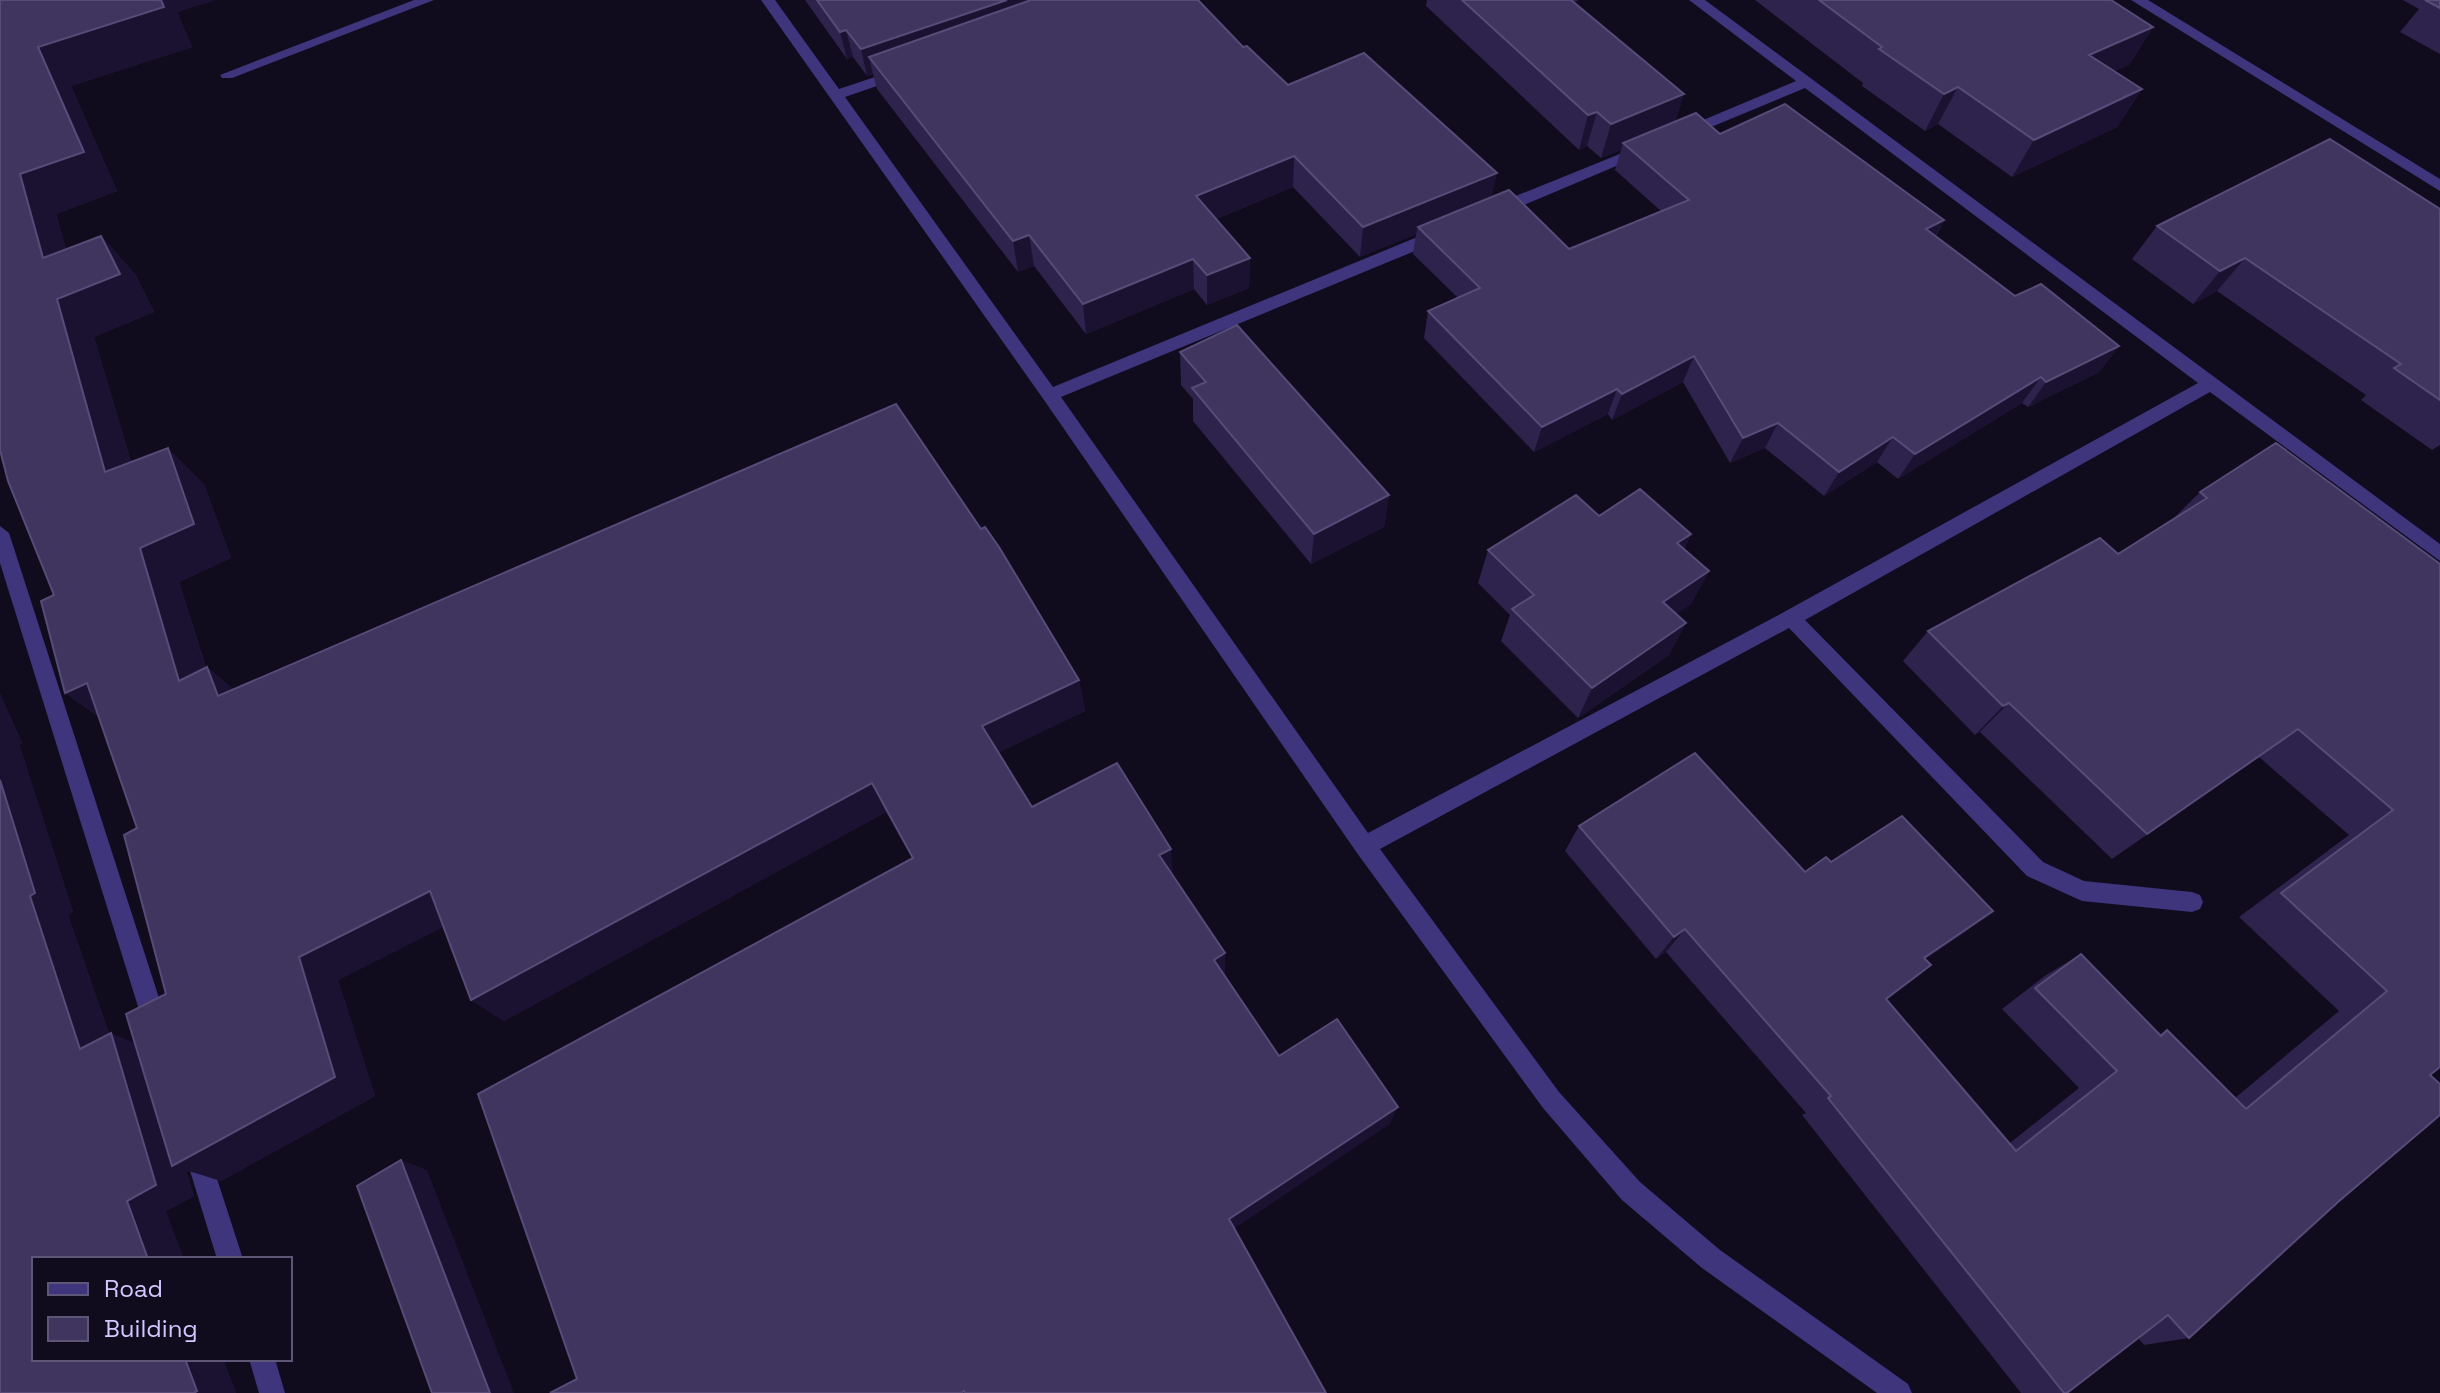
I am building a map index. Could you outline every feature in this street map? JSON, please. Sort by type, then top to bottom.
[{"type":"street","points":[[227,75],[427,0]]},
{"type":"street","points":[[768,0],[1050,395],[1365,846],[1551,1100],[1631,1191],[1711,1259],[1899,1393]]},
{"type":"street","points":[[1696,0],[2440,554]]},
{"type":"street","points":[[2138,0],[2440,186]]},
{"type":"street","points":[[836,95],[909,70]]},
{"type":"street","points":[[1487,214],[1807,82]]},
{"type":"street","points":[[1050,395],[1458,227]]},
{"type":"street","points":[[1365,846],[1791,618],[2211,383]]},
{"type":"street","points":[[0,533],[163,1047]]},
{"type":"street","points":[[1791,618],[2035,869],[2082,891],[2192,902]]},
{"type":"street","points":[[187,1123],[229,1257]]},
{"type":"street","points":[[263,1361],[272,1393]]},
{"type":"building","points":[[0,0],[161,0],[164,7],[38,47],[84,152],[20,174],[43,258],[101,236],[120,274],[57,299],[105,472],[168,448],[194,524],[140,548],[179,681],[207,667],[218,696],[896,404],[981,529],[985,527],[999,547],[1079,680],[982,726],[1032,807],[1117,763],[1171,849],[1159,855],[1225,953],[1214,960],[1279,1056],[1337,1019],[1398,1107],[1229,1219],[1326,1393],[550,1393],[577,1379],[478,1094],[913,858],[872,783],[471,1000],[430,891],[299,957],[335,1077],[172,1166],[126,1014],[166,994],[124,835],[137,828],[87,683],[65,693],[41,601],[54,595],[8,481],[0,450]]},
{"type":"building","points":[[817,0],[1007,0],[861,49],[846,30],[840,32]]},
{"type":"building","points":[[1031,0],[1198,0],[1243,47],[1247,46],[1288,85],[1364,53],[1497,173],[1363,227],[1294,156],[1196,196],[1250,258],[1207,275],[1193,259],[1083,304],[1029,235],[1013,241],[869,57]]},
{"type":"building","points":[[1462,0],[1571,0],[1684,94],[1611,124],[1597,112],[1588,115]]},
{"type":"building","points":[[1819,0],[2111,0],[2153,27],[2089,55],[2142,89],[2034,140],[1958,87],[1944,94],[1879,49],[1882,47]]},
{"type":"building","points":[[2425,0],[2440,0],[2440,8]]},
{"type":"building","points":[[1785,104],[1944,220],[1926,229],[2015,296],[2041,284],[2119,346],[2046,382],[2041,377],[1915,454],[1893,437],[1839,472],[1778,423],[1743,438],[1694,356],[1622,394],[1617,389],[1542,427],[1428,311],[1480,288],[1418,227],[1509,190],[1569,249],[1689,200],[1623,143],[1696,113],[1720,134]]},
{"type":"building","points":[[2330,139],[2440,209],[2440,400],[2394,368],[2401,364],[2245,258],[2220,271],[2157,226]]},
{"type":"building","points":[[1237,325],[1389,495],[1314,534],[1192,388],[1206,382],[1180,352]]},
{"type":"building","points":[[2276,443],[2440,564],[2440,1067],[2430,1075],[2440,1084],[2440,1115],[2338,1202],[2189,1338],[2168,1315],[2064,1393],[1828,1098],[1831,1096],[1685,929],[1674,937],[1579,826],[1695,753],[1805,872],[1826,857],[1831,862],[1902,816],[1993,911],[1924,958],[1931,965],[1886,999],[2016,1151],[2117,1071],[2035,988],[2081,954],[2161,1036],[2167,1030],[2246,1109],[2387,991],[2281,893],[2393,810],[2298,729],[2147,834],[2009,703],[2003,706],[1928,631],[2100,538],[2118,554],[2207,498],[2200,492]]},
{"type":"building","points":[[1640,489],[1691,534],[1677,543],[1709,571],[1663,602],[1686,623],[1592,688],[1512,609],[1534,595],[1488,550],[1576,495],[1599,516]]},
{"type":"building","points":[[0,780],[35,893],[30,896],[80,1049],[111,1033],[156,1185],[127,1201],[147,1257],[32,1257],[32,1361],[186,1361],[197,1391],[0,1393]]},
{"type":"building","points":[[401,1160],[490,1393],[432,1393],[357,1186]]}]
